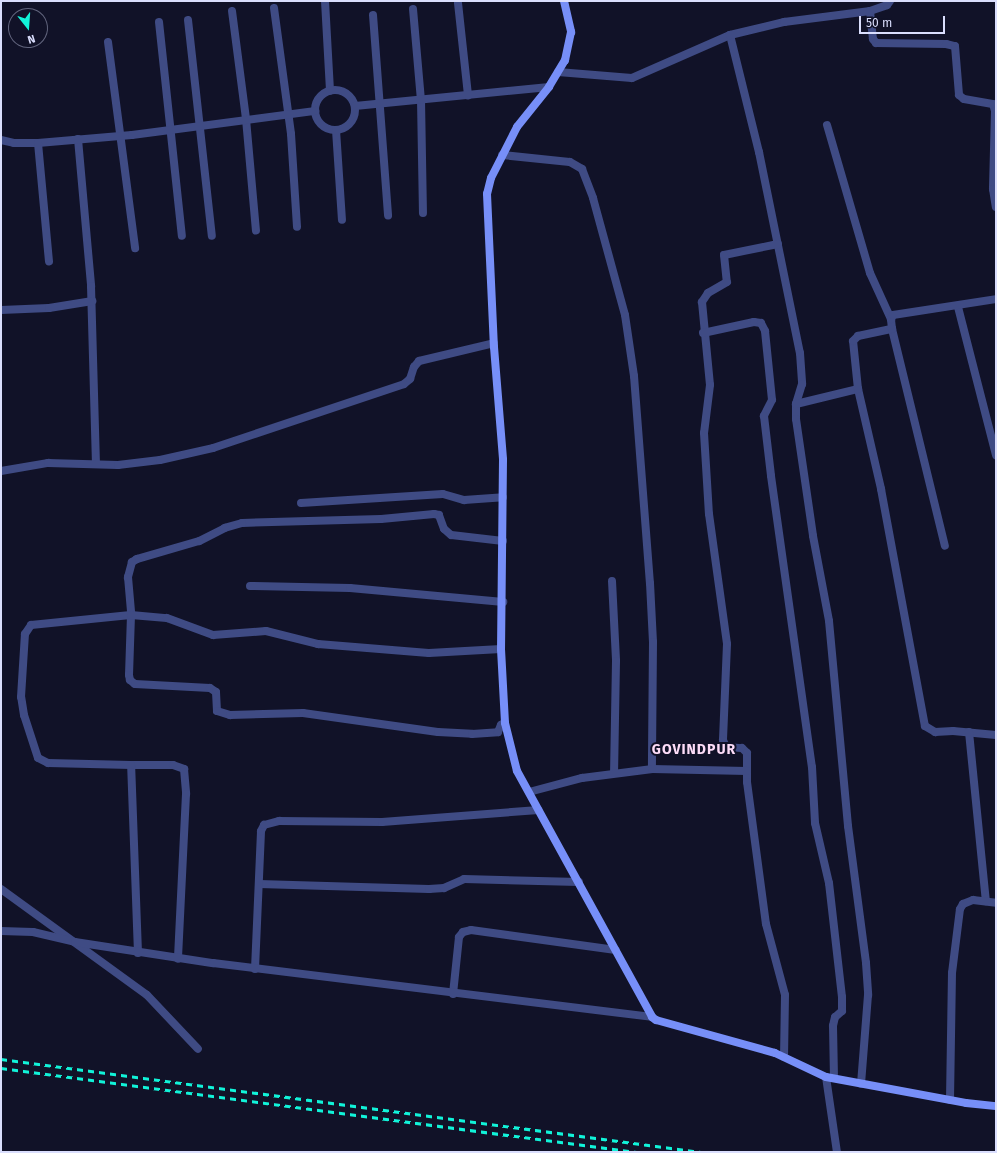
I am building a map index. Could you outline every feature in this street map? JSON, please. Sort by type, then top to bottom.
[{"type":"main road","points":[[564,1],[570,40],[565,60],[549,87],[517,126],[490,178],[487,194],[494,343],[503,460],[502,649],[505,723],[517,771],[652,1017],[668,1025],[753,1046],[784,1057],[826,1076],[861,1084],[950,1100],[996,1106]]},
{"type":"street","points":[[325,1],[330,91]]},
{"type":"street","points":[[558,72],[632,78],[730,35],[784,22],[870,11],[887,5],[890,1]]},
{"type":"street","points":[[458,3],[468,95]]},
{"type":"street","points":[[274,8],[289,115],[297,227]]},
{"type":"street","points":[[413,9],[421,100],[423,213]]},
{"type":"street","points":[[232,11],[246,120],[256,231]]},
{"type":"street","points":[[870,11],[873,39],[876,44],[946,44],[955,46],[959,95],[964,99],[993,104],[995,112],[993,189],[996,207]]},
{"type":"street","points":[[373,15],[388,215]]},
{"type":"street","points":[[188,20],[202,125],[212,236]]},
{"type":"street","points":[[159,22],[182,236]]},
{"type":"street","points":[[730,35],[778,244],[801,360],[802,384],[796,404],[810,516],[829,621],[848,826],[866,963],[868,995],[861,1084]]},
{"type":"street","points":[[108,42],[135,248]]},
{"type":"street","points":[[355,106],[549,87]]},
{"type":"street","points":[[330,91],[341,91],[347,94],[355,106],[350,124],[336,130],[323,125],[315,111],[317,100],[330,91]]},
{"type":"street","points":[[1,140],[14,143],[38,143],[171,130],[315,111]]},
{"type":"street","points":[[826,125],[870,273],[891,319],[892,329],[945,546]]},
{"type":"street","points":[[336,130],[342,220]]},
{"type":"street","points":[[78,139],[92,301],[96,463]]},
{"type":"street","points":[[38,143],[49,261]]},
{"type":"street","points":[[502,155],[570,162],[582,169],[593,198],[625,315],[634,376],[650,590],[653,642],[652,769]]},
{"type":"street","points":[[778,244],[723,256],[728,279],[702,299],[710,385],[704,433],[709,514],[727,638],[723,740],[724,744],[730,749],[742,748],[746,750],[747,771],[766,924],[785,994],[784,1057]]},
{"type":"street","points":[[891,319],[896,314],[958,307],[996,299]]},
{"type":"street","points":[[1,310],[49,308],[92,301]]},
{"type":"street","points":[[958,307],[996,455]]},
{"type":"street","points":[[704,333],[754,322],[761,323],[765,331],[772,396],[772,403],[765,409],[764,416],[770,469],[812,767],[815,823],[829,883],[842,997],[842,1011],[835,1017],[833,1026],[834,1078]]},
{"type":"street","points":[[892,329],[858,336],[853,341],[858,388],[884,501],[923,720],[931,731],[969,732],[996,735]]},
{"type":"street","points":[[1,471],[48,463],[96,463],[118,465],[160,460],[213,448],[404,384],[419,361],[494,343]]},
{"type":"street","points":[[796,404],[858,388]]},
{"type":"street","points":[[301,503],[443,494],[464,500],[503,497]]},
{"type":"street","points":[[503,541],[451,535],[444,529],[439,514],[381,519],[242,523],[225,528],[199,541],[132,562],[128,577],[131,615],[129,675],[132,683],[210,688],[216,692],[218,711],[224,714],[303,713],[438,732],[472,734],[498,732],[501,725],[505,723]]},
{"type":"street","points":[[612,581],[616,661],[614,773]]},
{"type":"street","points":[[250,586],[350,588],[503,602]]},
{"type":"street","points":[[178,959],[186,794],[184,769],[173,765],[91,766],[40,760],[33,745],[21,697],[25,634],[31,625],[131,615],[167,618],[213,635],[266,630],[318,644],[429,653],[502,649]]},
{"type":"street","points":[[969,732],[986,902]]},
{"type":"street","points":[[131,765],[138,953]]},
{"type":"street","points":[[529,792],[614,773],[652,769],[747,771]]},
{"type":"street","points":[[255,969],[261,831],[264,825],[271,821],[382,822],[539,810]]},
{"type":"street","points":[[259,884],[429,889],[444,888],[464,879],[578,882]]},
{"type":"street","points":[[1,889],[147,995],[198,1049]]},
{"type":"street","points":[[950,1100],[952,973],[960,909],[967,901],[996,903]]},
{"type":"street","points":[[453,994],[459,937],[463,932],[471,930],[616,950]]},
{"type":"street","points":[[1,931],[33,932],[75,942],[178,959],[453,994],[652,1017]]},
{"type":"street","points":[[826,1076],[837,1152]]},
{"type":"railway","points":[[1,1059],[701,1152]]},
{"type":"railway","points":[[1,1068],[636,1152]]},
{"type":"district","name":"GOVINDPUR","points":[[694,750]]}]
